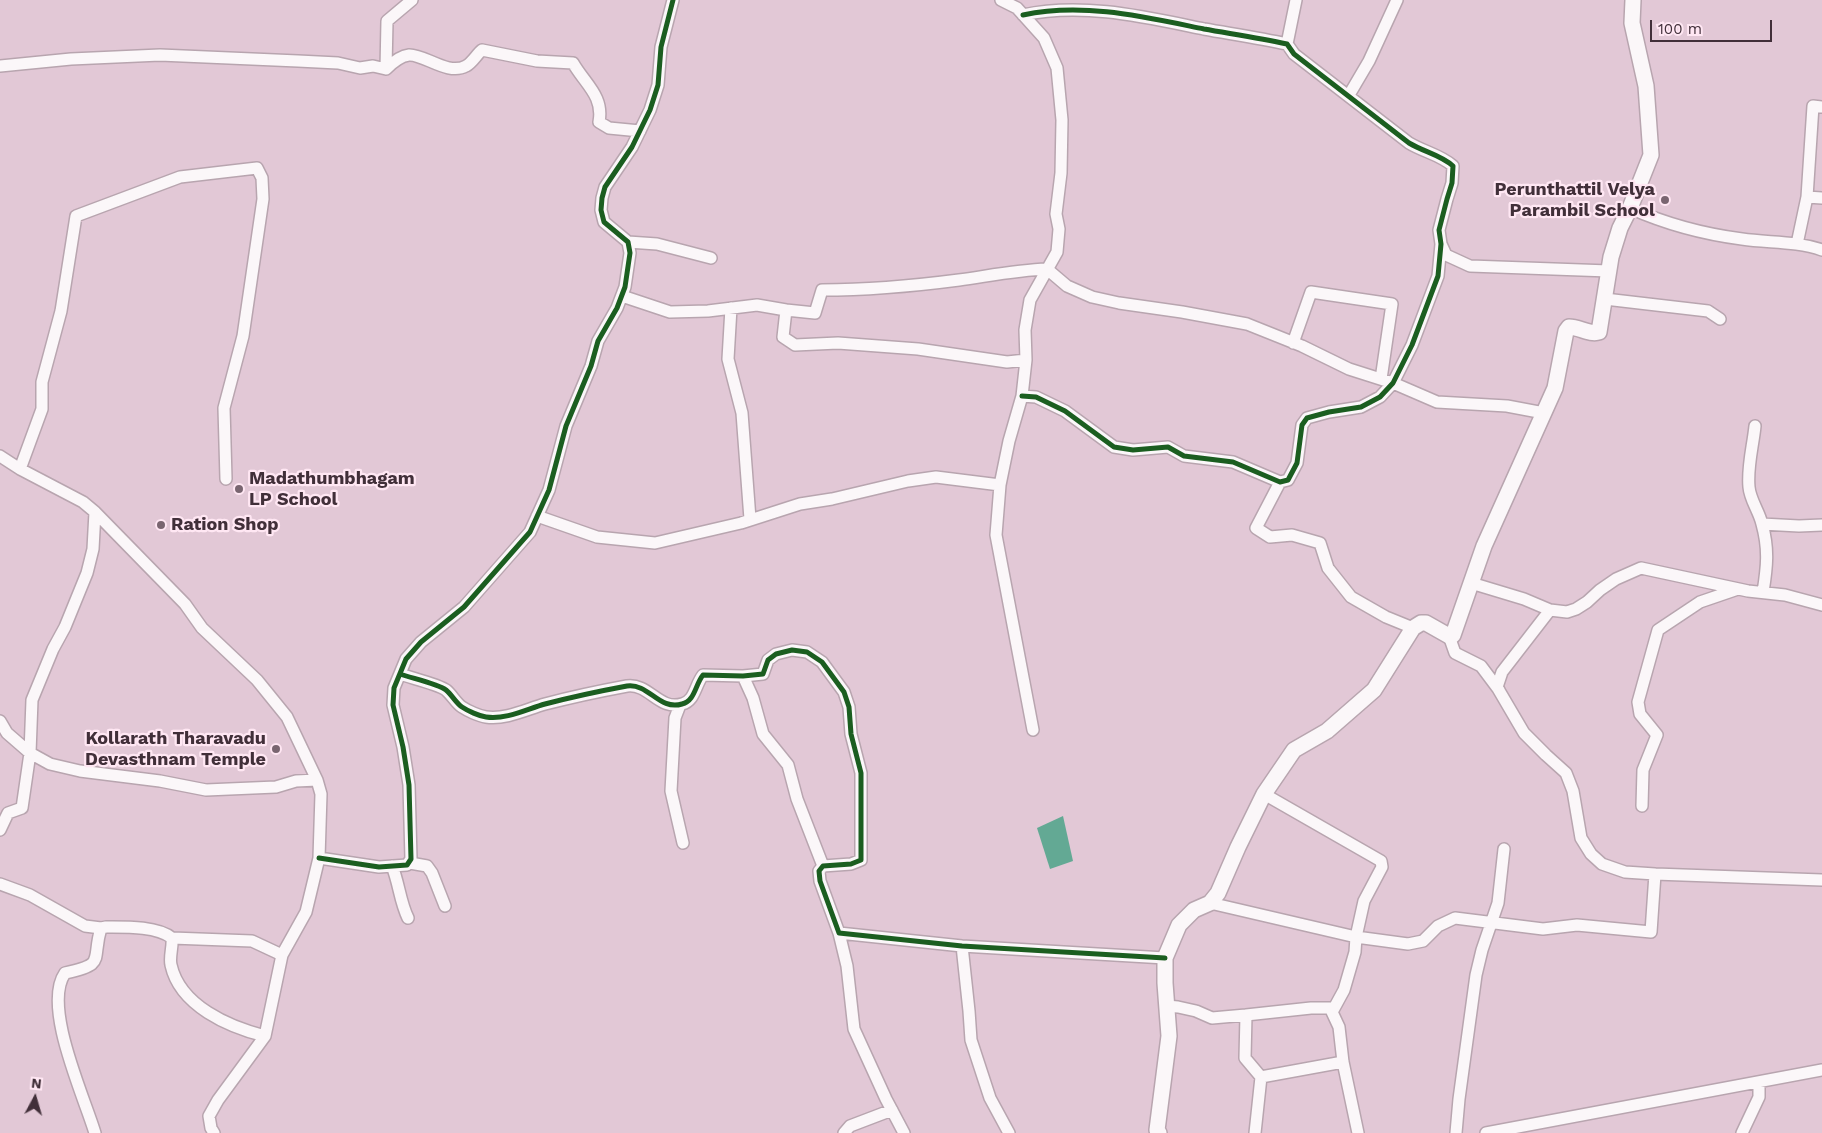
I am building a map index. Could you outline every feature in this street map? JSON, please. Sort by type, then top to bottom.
[{"type":"main road","points":[[1159,1133],[1157,1130],[1169,1036],[1165,958],[1179,926],[1194,910],[1210,903],[1218,893],[1264,794],[1294,750],[1327,731],[1374,690],[1413,628],[1421,623],[1426,623],[1449,636],[1453,635],[1484,546],[1555,388],[1566,331],[1569,327],[1576,327],[1595,333],[1599,332],[1611,257],[1620,228],[1651,155],[1646,86],[1632,24],[1633,0]]},
{"type":"street","points":[[386,69],[387,21],[412,0]]},
{"type":"street","points":[[673,0],[661,47],[658,85],[650,110],[632,147],[605,187],[601,210],[604,222],[628,242],[657,244],[711,258]]},
{"type":"street","points":[[1001,0],[1017,8],[1044,38],[1057,68],[1062,120],[1061,173],[1056,214],[1059,228],[1057,252],[1030,300],[1025,330],[1026,360],[1022,396],[1009,441],[1000,485],[996,535],[1033,730]]},
{"type":"street","points":[[1287,44],[1296,0]]},
{"type":"street","points":[[1349,95],[1369,62],[1396,0]]},
{"type":"street","points":[[1022,396],[1036,397],[1064,411],[1114,447],[1133,450],[1160,446],[1168,447],[1184,456],[1233,462],[1280,482],[1288,480],[1297,463],[1302,425],[1307,418],[1360,407],[1380,397],[1393,383],[1412,344],[1438,276],[1441,244],[1439,230],[1452,183],[1453,166],[1445,159],[1421,150],[1409,143],[1294,54],[1287,44],[1130,14],[1064,9],[1023,15]]},
{"type":"street","points":[[386,69],[397,60],[410,55],[444,67],[458,68],[467,66],[482,50],[537,61],[573,63],[599,102],[601,112],[599,122],[609,128],[640,131]]},
{"type":"street","points":[[0,66],[56,60],[160,55],[298,60],[338,63],[360,68],[373,66],[386,69]]},
{"type":"street","points":[[1797,244],[1807,196],[1819,105]]},
{"type":"street","points":[[20,469],[42,409],[42,382],[61,311],[76,216],[180,177],[257,168],[262,178],[263,199],[243,336],[224,408],[226,479]]},
{"type":"street","points":[[1807,196],[1822,198]]},
{"type":"street","points":[[1630,208],[1655,220],[1686,229],[1741,239],[1797,244],[1822,250]]},
{"type":"street","points":[[410,863],[412,850],[410,785],[393,705],[394,688],[406,659],[421,642],[464,607],[530,532],[549,490],[566,426],[591,366],[598,341],[617,308],[626,287],[630,253],[628,242]]},
{"type":"street","points":[[1441,244],[1446,255],[1470,266],[1609,271]]},
{"type":"street","points":[[622,296],[670,312],[708,311],[757,305],[815,313],[822,290],[869,290],[1047,269],[1067,286],[1092,297],[1247,324],[1293,342],[1349,368],[1393,383],[1437,402],[1507,406],[1544,412]]},
{"type":"street","points":[[1293,342],[1311,292],[1392,304],[1381,379]]},
{"type":"street","points":[[1605,299],[1708,311],[1720,319]]},
{"type":"street","points":[[730,308],[728,359],[742,413],[750,519]]},
{"type":"street","points":[[786,310],[783,337],[795,345],[856,344],[944,351],[1007,362],[1026,360]]},
{"type":"street","points":[[1755,426],[1748,490],[1762,524],[1768,552],[1763,592]]},
{"type":"street","points":[[0,456],[20,469],[83,502],[95,512],[185,604],[202,628],[257,680],[287,717],[317,780],[321,794],[319,858],[306,912],[282,955],[265,1036],[218,1100],[209,1116],[214,1133]]},
{"type":"street","points":[[537,516],[597,537],[655,543],[741,523],[800,504],[832,499],[908,481],[936,477],[1000,485]]},
{"type":"street","points":[[1280,482],[1256,528],[1270,538],[1292,535],[1320,543],[1328,568],[1351,597],[1386,617],[1413,628]]},
{"type":"street","points":[[0,830],[8,813],[22,808],[30,753],[32,700],[52,649],[65,627],[87,573],[94,549],[95,512]]},
{"type":"street","points":[[1762,524],[1822,525]]},
{"type":"street","points":[[1471,583],[1524,599],[1550,610],[1567,612],[1587,602],[1616,579],[1640,568],[1822,605]]},
{"type":"street","points":[[1642,806],[1643,770],[1657,735],[1640,714],[1638,702],[1658,630],[1700,602],[1740,589]]},
{"type":"street","points":[[1499,690],[1497,687],[1502,672],[1550,610]]},
{"type":"street","points":[[1449,636],[1455,652],[1481,666],[1499,690],[1524,733],[1566,773],[1573,791],[1581,838],[1591,854],[1602,864],[1625,872],[1822,880]]},
{"type":"street","points":[[400,674],[446,690],[462,707],[487,717],[503,717],[546,704],[628,686],[643,688],[665,705],[680,705],[687,702],[694,694],[697,682],[703,675],[743,676],[763,674],[768,660],[776,654],[792,650],[807,652],[822,662],[844,692],[849,707],[851,734],[861,773],[862,856],[861,860],[851,864],[823,866],[819,871],[819,876],[839,933],[847,966],[854,1029],[904,1133]]},
{"type":"street","points":[[743,676],[753,698],[763,734],[788,765],[797,799],[823,866]]},
{"type":"street","points":[[680,705],[675,718],[670,791],[683,842]]},
{"type":"street","points":[[0,722],[7,733],[30,753],[50,764],[80,771],[160,781],[206,790],[276,787],[296,781],[317,780]]},
{"type":"street","points":[[1264,794],[1381,861],[1382,867],[1364,901],[1356,937],[1355,952],[1344,990],[1334,1008],[1333,1015],[1339,1027],[1343,1062],[1358,1133]]},
{"type":"street","points":[[1456,1133],[1476,975],[1490,923],[1498,903],[1504,849]]},
{"type":"street","points":[[319,858],[358,865],[392,866],[410,863],[427,866],[432,873],[445,906]]},
{"type":"street","points":[[392,866],[403,909],[408,918]]},
{"type":"street","points":[[1210,903],[1356,937],[1408,944],[1423,941],[1438,926],[1454,918],[1543,929],[1577,925],[1650,932],[1654,874]]},
{"type":"street","points":[[0,884],[30,895],[85,926],[139,928],[163,933],[172,938],[252,941],[282,955]]},
{"type":"street","points":[[95,1133],[64,1041],[59,993],[61,979],[65,973],[84,969],[92,965],[98,955],[100,928]]},
{"type":"street","points":[[839,933],[962,946],[1165,958]]},
{"type":"street","points":[[172,938],[171,964],[175,976],[186,994],[205,1011],[245,1031],[265,1036]]},
{"type":"street","points":[[962,946],[971,1040],[990,1098],[1009,1133]]},
{"type":"street","points":[[1166,1006],[1178,1006],[1212,1018],[1311,1008],[1334,1008]]},
{"type":"street","points":[[1246,1015],[1245,1058],[1261,1077],[1255,1133]]},
{"type":"street","points":[[1261,1077],[1343,1062]]},
{"type":"street","points":[[1486,1133],[1822,1070]]},
{"type":"street","points":[[1742,1133],[1759,1097],[1760,1082]]},
{"type":"street","points":[[844,1133],[850,1126],[892,1110]]},
{"type":"shaded area","points":[[1063,816],[1073,861],[1050,869],[1037,828]]},
{"type":"cycle path","points":[[319,858],[379,867],[407,865],[411,859],[409,785],[403,747],[393,705],[394,688],[406,659],[421,642],[464,607],[530,532],[549,490],[566,426],[591,366],[598,341],[617,308],[625,287],[630,253],[628,242],[604,222],[601,210],[602,198],[605,187],[632,147],[650,110],[658,85],[661,47],[673,0]]},
{"type":"cycle path","points":[[1022,396],[1036,397],[1065,411],[1114,447],[1133,450],[1168,447],[1184,456],[1233,462],[1280,482],[1288,480],[1297,463],[1302,425],[1307,418],[1361,407],[1380,397],[1393,383],[1412,345],[1438,276],[1441,244],[1439,230],[1452,183],[1453,166],[1443,159],[1409,143],[1294,54],[1287,44],[1114,13],[1068,10],[1023,15]]},
{"type":"cycle path","points":[[400,674],[442,688],[464,709],[480,716],[494,718],[509,716],[565,699],[627,686],[635,686],[642,689],[667,704],[682,704],[690,700],[703,675],[743,676],[763,674],[768,660],[776,654],[792,650],[807,652],[822,662],[844,692],[849,707],[851,734],[861,773],[861,860],[851,864],[823,866],[819,871],[820,881],[839,933],[962,946],[1165,958]]},
{"type":"place","name":"Perunthattil Velya Parambil School","points":[[1665,200]]},
{"type":"place","name":"Madathumbhagam LP School","points":[[239,489]]},
{"type":"place","name":"Ration Shop","points":[[161,525]]},
{"type":"place","name":"Kollarath Tharavadu Devasthnam Temple","points":[[276,749]]}]
